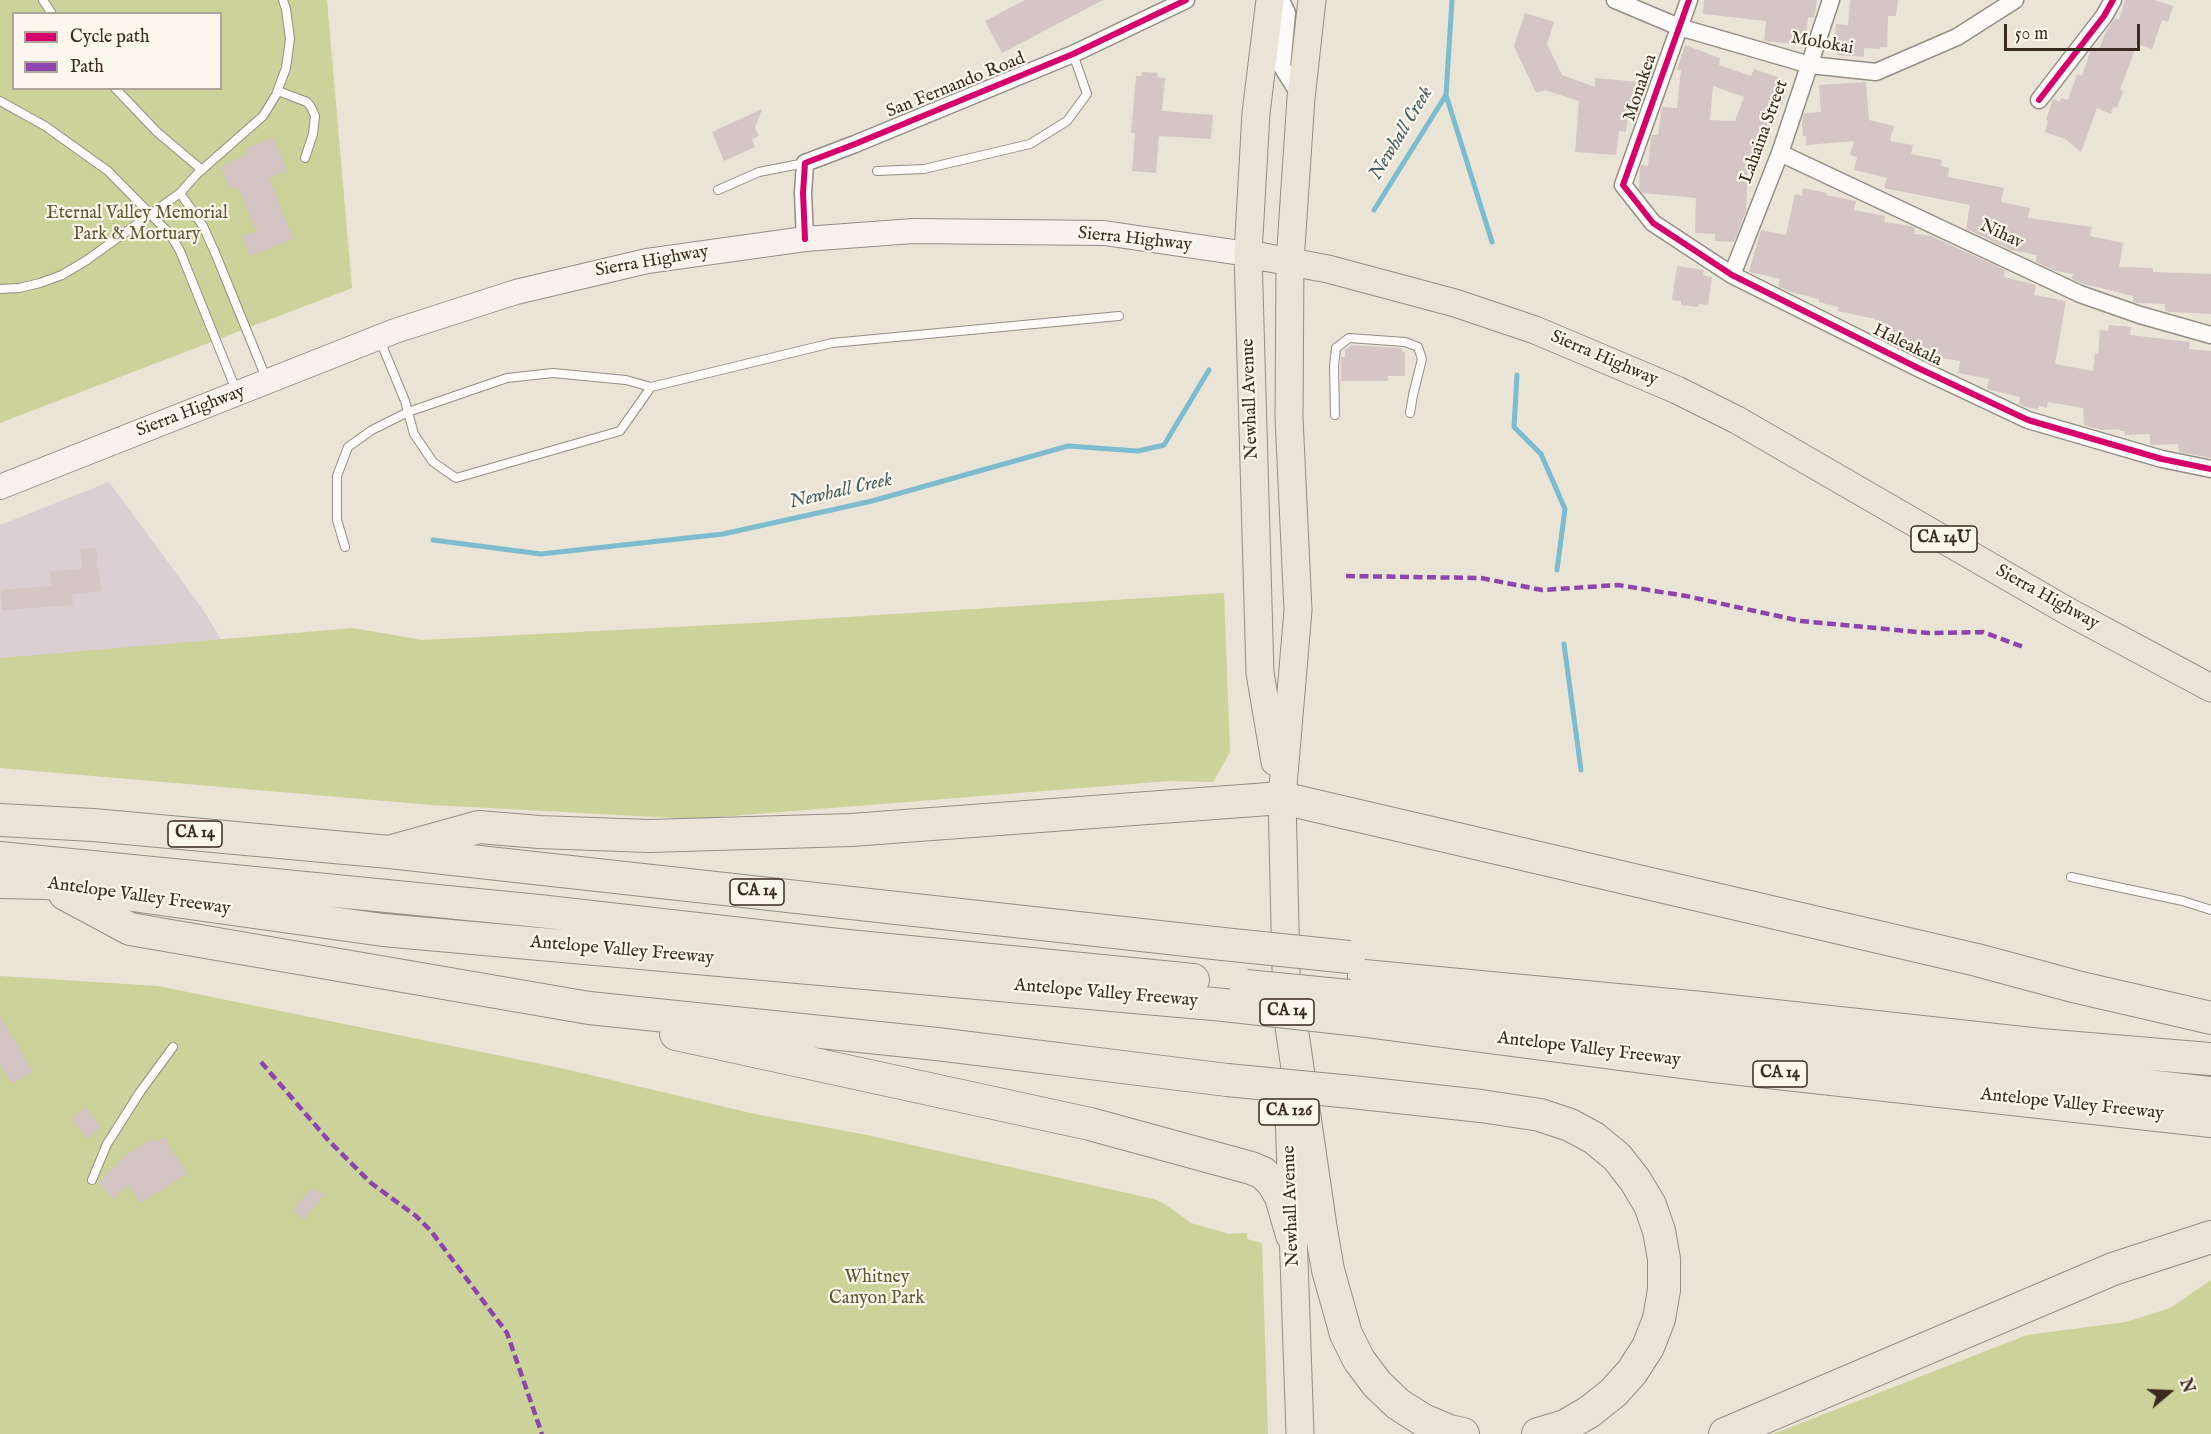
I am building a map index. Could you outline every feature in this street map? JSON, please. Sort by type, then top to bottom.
[{"type":"highway","points":[[389,852],[479,827],[539,832],[649,836],[851,830],[1282,798],[1954,954],[2078,987],[2211,1018]]},
{"type":"highway","name":"Antelope Valley Freeway","points":[[0,820],[93,825],[389,852],[1224,974],[1349,987],[1734,993],[2211,1041]]},
{"type":"highway","points":[[0,842],[123,851],[1130,955],[1224,974]]},
{"type":"highway","points":[[0,858],[539,911],[838,945],[1224,974]]},
{"type":"highway","name":"Antelope Valley Freeway","points":[[0,882],[46,883],[383,930],[1224,974],[1349,987],[1712,1066],[2211,1121]]},
{"type":"highway","points":[[46,883],[130,929],[589,1008],[937,1044],[1227,1080],[1481,1106],[1540,1115],[1570,1125],[1594,1138],[1617,1157],[1635,1179],[1650,1205],[1659,1231],[1664,1259],[1664,1290],[1659,1319],[1648,1347],[1632,1372],[1613,1393],[1597,1406],[1565,1426],[1538,1434]]},
{"type":"highway","points":[[1349,987],[1749,1012],[2041,1045],[2211,1059]]},
{"type":"highway","points":[[1349,987],[2211,1093]]},
{"type":"highway","points":[[1286,989],[1326,1260],[1346,1334],[1359,1360],[1377,1384],[1398,1404],[1423,1420],[1463,1434]]},
{"type":"highway","points":[[589,1008],[652,1029],[1090,1124],[1251,1168],[1263,1173],[1273,1183],[1281,1197],[1292,1235]]},
{"type":"highway","points":[[1725,1434],[2113,1269],[2211,1238]]},
{"type":"main road","name":"Newhall Avenue","points":[[1270,0],[1256,113],[1248,254],[1260,673],[1282,798]]},
{"type":"main road","name":"Newhall Avenue","points":[[1300,1434],[1292,1235],[1282,798],[1298,610],[1289,418],[1290,262],[1301,98],[1312,0]]},
{"type":"main road","name":"Sierra Highway","points":[[0,487],[379,338],[516,292],[580,275],[647,261],[805,239],[913,231],[1104,232],[1248,254],[1395,285],[1534,330],[1677,390],[1737,420],[2069,612],[2211,688]]},
{"type":"street","name":"San Fernando Road","points":[[805,162],[855,144],[1073,54],[1186,0]]},
{"type":"street","points":[[1281,0],[1287,13],[1282,67],[1301,98]]},
{"type":"street","name":"Molokai","points":[[1615,0],[1679,27],[1810,65],[1876,72],[1957,37],[2015,0]]},
{"type":"street","name":"Monakea","points":[[1623,185],[1689,0]]},
{"type":"street","name":"Lahaina Street","points":[[1732,275],[1780,153],[1831,0]]},
{"type":"street","points":[[2039,100],[2104,16],[2113,0]]},
{"type":"street","name":"Nihav","points":[[1780,153],[2080,294],[2140,315],[2211,335]]},
{"type":"street","points":[[805,162],[803,193],[805,239]]},
{"type":"street","name":"Haleakala","points":[[1623,185],[1653,223],[1732,275],[1918,368],[2028,420],[2162,459],[2211,469]]},
{"type":"lane","points":[[0,289],[19,288],[62,275],[87,260],[180,193],[262,116],[278,92],[286,68],[290,39],[283,0]]},
{"type":"lane","points":[[877,171],[924,169],[1030,144],[1067,121],[1086,93],[1073,54]]},
{"type":"lane","points":[[117,90],[157,132],[202,170]]},
{"type":"lane","points":[[278,92],[307,102],[315,116],[313,134],[305,158]]},
{"type":"lane","points":[[0,101],[45,126],[108,171],[170,234],[180,251],[237,393]]},
{"type":"lane","points":[[717,189],[759,172],[805,162]]},
{"type":"lane","points":[[180,193],[207,236],[268,382]]},
{"type":"lane","points":[[345,547],[337,520],[337,476],[348,447],[372,430],[408,412],[507,378],[553,373],[626,380],[651,387],[831,343],[1119,316]]},
{"type":"lane","points":[[379,338],[405,401],[414,434],[433,462],[456,478],[620,430],[651,387]]},
{"type":"lane","points":[[1335,415],[1336,348],[1349,338],[1405,342],[1418,348],[1422,359],[1410,413]]},
{"type":"lane","points":[[2071,877],[2183,901],[2211,910]]},
{"type":"lane","points":[[92,1180],[107,1144],[140,1092],[173,1047]]},
{"type":"shaded area","points":[[109,482],[204,611],[222,641],[0,660],[0,525]]},
{"type":"green space","name":"Eternal Valley Memorial Park & Mortuary","points":[[0,0],[327,0],[352,288],[0,423]]},
{"type":"green space","points":[[1224,593],[1230,752],[1213,782],[1169,781],[694,819],[432,805],[0,768],[0,658],[353,628],[422,640],[753,623]]},
{"type":"green space","name":"Whitney Canyon Park","points":[[0,976],[158,986],[565,1069],[755,1114],[867,1135],[1154,1199],[1191,1223],[1229,1234],[1247,1233],[1247,1239],[1262,1243],[1268,1434],[0,1434]]},
{"type":"green space","points":[[2211,1280],[2211,1434],[1773,1434],[2027,1335],[2126,1322],[2170,1308]]},
{"type":"building","points":[[1025,0],[1103,0],[1002,53],[985,21]]},
{"type":"building","points":[[1704,0],[1817,0],[1814,18],[1808,17],[1805,45],[1764,41],[1766,21],[1703,14]]},
{"type":"building","points":[[1850,0],[1898,0],[1896,16],[1888,16],[1887,47],[1864,48],[1864,57],[1837,55],[1837,47],[1834,47],[1836,24],[1848,25]]},
{"type":"building","points":[[2125,0],[2155,0],[2173,6],[2168,22],[2162,20],[2152,49],[2137,44],[2120,90],[2123,91],[2117,108],[2113,107],[2111,114],[2097,108],[2081,152],[2065,139],[2045,132],[2048,121],[2046,120],[2053,99],[2060,102],[2061,98],[2068,100],[2077,74],[2082,76],[2091,49],[2093,47],[2099,49],[2106,31],[2115,18],[2119,20]]},
{"type":"building","points":[[1525,13],[1554,22],[1547,44],[1562,75],[1595,87],[1595,78],[1639,82],[1637,106],[1629,105],[1626,132],[1619,131],[1616,155],[1575,152],[1579,101],[1545,90],[1536,93],[1514,46]]},
{"type":"building","points":[[1685,45],[1720,58],[1719,65],[1751,76],[1754,69],[1785,80],[1782,88],[1787,90],[1780,110],[1770,107],[1770,138],[1759,138],[1757,169],[1748,169],[1746,211],[1734,242],[1715,241],[1715,234],[1695,233],[1696,198],[1642,193],[1639,189],[1640,168],[1641,165],[1648,166],[1651,138],[1652,135],[1658,135],[1662,107],[1677,108],[1681,70],[1677,70]],"holes":[[[1713,86],[1744,97],[1735,121],[1710,120]]]},
{"type":"building","points":[[1142,72],[1158,73],[1157,77],[1165,78],[1162,111],[1213,115],[1211,139],[1159,136],[1156,173],[1132,171],[1135,133],[1131,133],[1136,76],[1141,76]]},
{"type":"building","points":[[1866,82],[1869,120],[1894,126],[1890,141],[1913,145],[1911,154],[1942,160],[1941,166],[1949,168],[1948,177],[2004,188],[2001,202],[2030,208],[2028,218],[2092,227],[2090,236],[2123,243],[2119,267],[2153,268],[2153,272],[2211,274],[2211,314],[2170,312],[2165,310],[2165,304],[2133,302],[2133,296],[2084,284],[2072,279],[2073,274],[2056,271],[2036,262],[2037,255],[2011,250],[1966,229],[1970,205],[1884,188],[1887,178],[1854,170],[1857,157],[1850,155],[1854,141],[1806,145],[1802,122],[1804,113],[1821,112],[1819,85]]},
{"type":"building","points":[[762,109],[755,128],[759,136],[752,139],[755,147],[724,161],[712,132]]},
{"type":"building","points":[[274,137],[287,171],[269,178],[293,239],[250,256],[242,237],[256,231],[238,187],[230,188],[221,167],[247,154],[245,149]]},
{"type":"building","points":[[1803,188],[1856,201],[1854,210],[1885,216],[1884,222],[1911,226],[1915,228],[1914,234],[1931,236],[2005,270],[2004,277],[2036,285],[2034,295],[2066,301],[2055,364],[2093,371],[2095,353],[2098,354],[2100,330],[2108,331],[2109,325],[2131,327],[2130,335],[2190,342],[2189,349],[2211,351],[2211,458],[2179,452],[2178,444],[2150,445],[2150,434],[2125,435],[2120,429],[2102,430],[2084,425],[2083,408],[2048,402],[2047,408],[2025,407],[2019,404],[2020,397],[1987,389],[1989,379],[1958,373],[1960,361],[1930,356],[1931,351],[1901,345],[1903,337],[1878,332],[1880,321],[1838,311],[1838,307],[1819,302],[1819,299],[1790,292],[1778,286],[1780,279],[1749,272],[1761,230],[1786,235],[1795,194],[1802,196]]},
{"type":"building","points":[[1677,266],[1704,270],[1703,275],[1712,277],[1708,305],[1699,304],[1698,307],[1681,305],[1681,301],[1672,300]]},
{"type":"building","points":[[1350,345],[1402,348],[1402,352],[1405,352],[1405,376],[1388,376],[1388,381],[1341,381],[1341,357],[1345,357],[1345,349]]},
{"type":"building","points":[[96,548],[101,591],[72,594],[73,605],[2,610],[1,590],[51,586],[50,571],[82,569],[80,549]]},
{"type":"building","points":[[0,1015],[33,1072],[13,1083],[0,1064]]},
{"type":"building","points":[[85,1107],[101,1127],[87,1139],[71,1119]]},
{"type":"building","points":[[164,1137],[187,1174],[140,1203],[128,1184],[114,1199],[98,1183],[124,1156],[153,1138],[155,1142]]},
{"type":"building","points":[[311,1189],[325,1194],[304,1219],[293,1211]]},
{"type":"waterway","name":"Newhall Creek","points":[[1374,210],[1446,95],[1452,0]]},
{"type":"waterway","points":[[1446,95],[1492,242]]},
{"type":"waterway","name":"Newhall Creek","points":[[433,540],[541,554],[723,534],[872,501],[1068,446],[1138,451],[1164,445],[1209,370]]},
{"type":"waterway","points":[[1517,375],[1514,427],[1541,454],[1565,509],[1557,570]]},
{"type":"waterway","points":[[1564,644],[1581,770]]},
{"type":"marked path","points":[[1346,576],[1481,578],[1542,590],[1618,585],[1686,596],[1801,621],[1928,633],[1983,632],[2026,648]]},
{"type":"marked path","points":[[261,1062],[329,1141],[371,1183],[416,1216],[431,1231],[507,1333],[542,1434]]},
{"type":"cycle path","points":[[805,239],[803,193],[805,163],[1073,54],[1186,0]]},
{"type":"cycle path","points":[[1689,0],[1623,185],[1653,223],[1732,275],[2028,420],[2162,459],[2211,469]]},
{"type":"cycle path","points":[[2039,100],[2104,16],[2113,0]]}]
